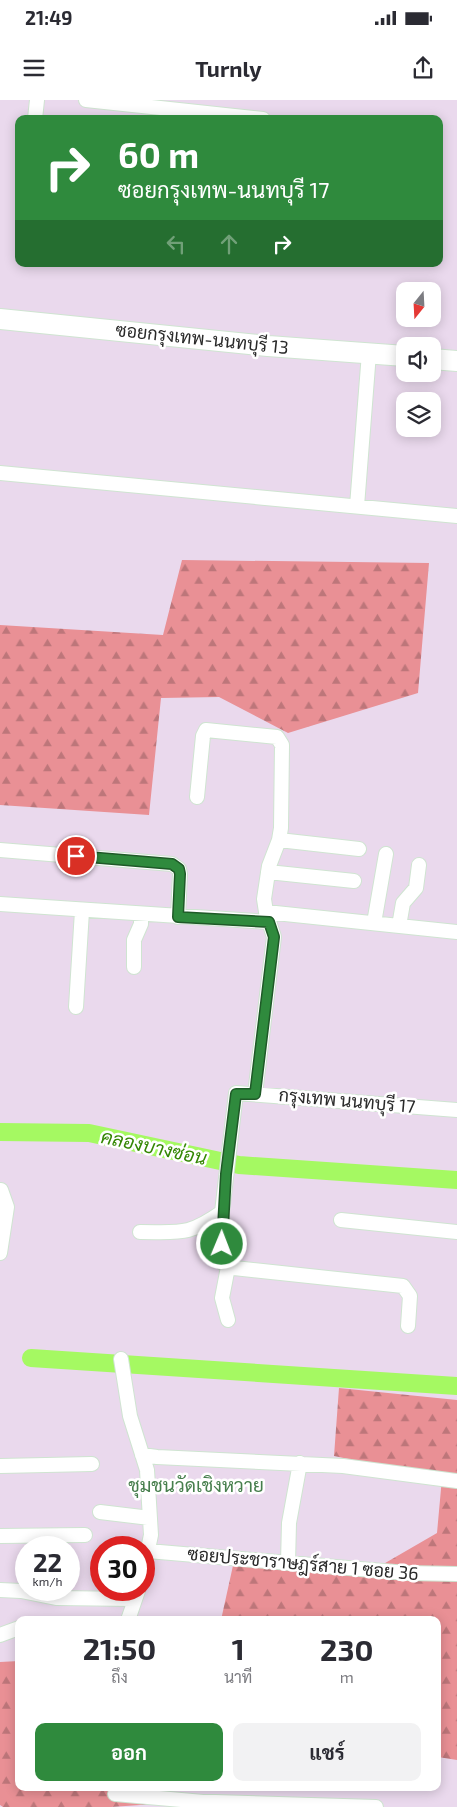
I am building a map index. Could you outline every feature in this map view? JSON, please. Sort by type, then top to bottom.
[{"type":"street","points":[[35,115],[37,100]]},
{"type":"street","points":[[86,100],[142,112],[194,115]]},
{"type":"street","name":"ซอยกรุงเทพ-นนทบุรี 13","points":[[0,319],[268,346],[396,355]]},
{"type":"street","points":[[358,506],[369,353]]},
{"type":"street","points":[[441,360],[457,361]]},
{"type":"street","points":[[0,474],[457,516]]},
{"type":"street","points":[[198,797],[203,736],[206,730],[277,737],[282,745],[282,817],[279,840],[268,872],[264,899],[267,917],[274,937],[255,1094]]},
{"type":"street","points":[[279,840],[359,849]]},
{"type":"street","points":[[0,850],[172,864],[179,869],[180,874],[178,917]]},
{"type":"street","points":[[374,923],[386,854]]},
{"type":"street","points":[[399,926],[404,903],[416,888],[419,864]]},
{"type":"street","points":[[268,872],[354,881]]},
{"type":"street","points":[[0,904],[178,917],[267,917],[374,923],[457,932]]},
{"type":"street","points":[[76,1007],[82,911]]},
{"type":"street","points":[[134,967],[134,940],[141,924],[141,915]]},
{"type":"street","name":"กรุงเทพ นนทบุรี 17","points":[[222,1212],[236,1094],[457,1110]]},
{"type":"street","points":[[0,1253],[7,1207],[1,1190]]},
{"type":"street","points":[[140,1232],[187,1232],[201,1227],[222,1212]]},
{"type":"street","points":[[222,1212],[221,1259],[228,1267],[403,1286],[410,1296],[408,1326]]},
{"type":"street","points":[[341,1220],[457,1232]]},
{"type":"street","points":[[228,1267],[222,1298],[228,1320]]},
{"type":"street","points":[[121,1362],[130,1416],[147,1470],[150,1518],[149,1536]]},
{"type":"street","points":[[142,1455],[362,1468],[457,1481]]},
{"type":"street","points":[[288,1563],[289,1523],[300,1463]]},
{"type":"street","points":[[0,1466],[92,1464]]},
{"type":"street","points":[[100,1512],[150,1518]]},
{"type":"street","points":[[0,1536],[85,1535]]},
{"type":"street","name":"ซอยประชาราษฎร์สาย 1 ซอย 36","points":[[155,1552],[407,1574],[457,1574]]},
{"type":"street","points":[[0,1590],[21,1591],[56,1598],[90,1596]]},
{"type":"street","points":[[129,1616],[134,1601]]},
{"type":"street","points":[[0,1635],[15,1629]]},
{"type":"street","points":[[115,1794],[203,1805],[376,1807]]},
{"type":"green space","points":[[182,560],[429,563],[418,693],[288,733],[219,697],[161,698],[149,815],[0,805],[0,625],[163,635]]},
{"type":"green space","points":[[339,1388],[457,1400],[457,1760],[441,1757],[441,1616],[222,1616],[234,1561],[380,1566],[437,1533],[442,1478],[334,1456]]},
{"type":"green space","points":[[15,1661],[15,1791],[157,1791],[155,1804],[111,1807],[3,1807],[0,1805],[0,1662]]},
{"type":"waterway","name":"คลองบางซ่อน","points":[[0,1132],[89,1133],[239,1165],[457,1180]]},
{"type":"waterway","points":[[31,1358],[457,1386]]},
{"type":"district","name":"ชุมชนวัดเชิงหวาย","points":[[196,1485]]},
{"type":"route","points":[[76,856],[172,864],[179,869],[180,874],[178,917],[269,922],[272,928],[274,937],[255,1094],[236,1094],[222,1212],[222,1244]]}]
